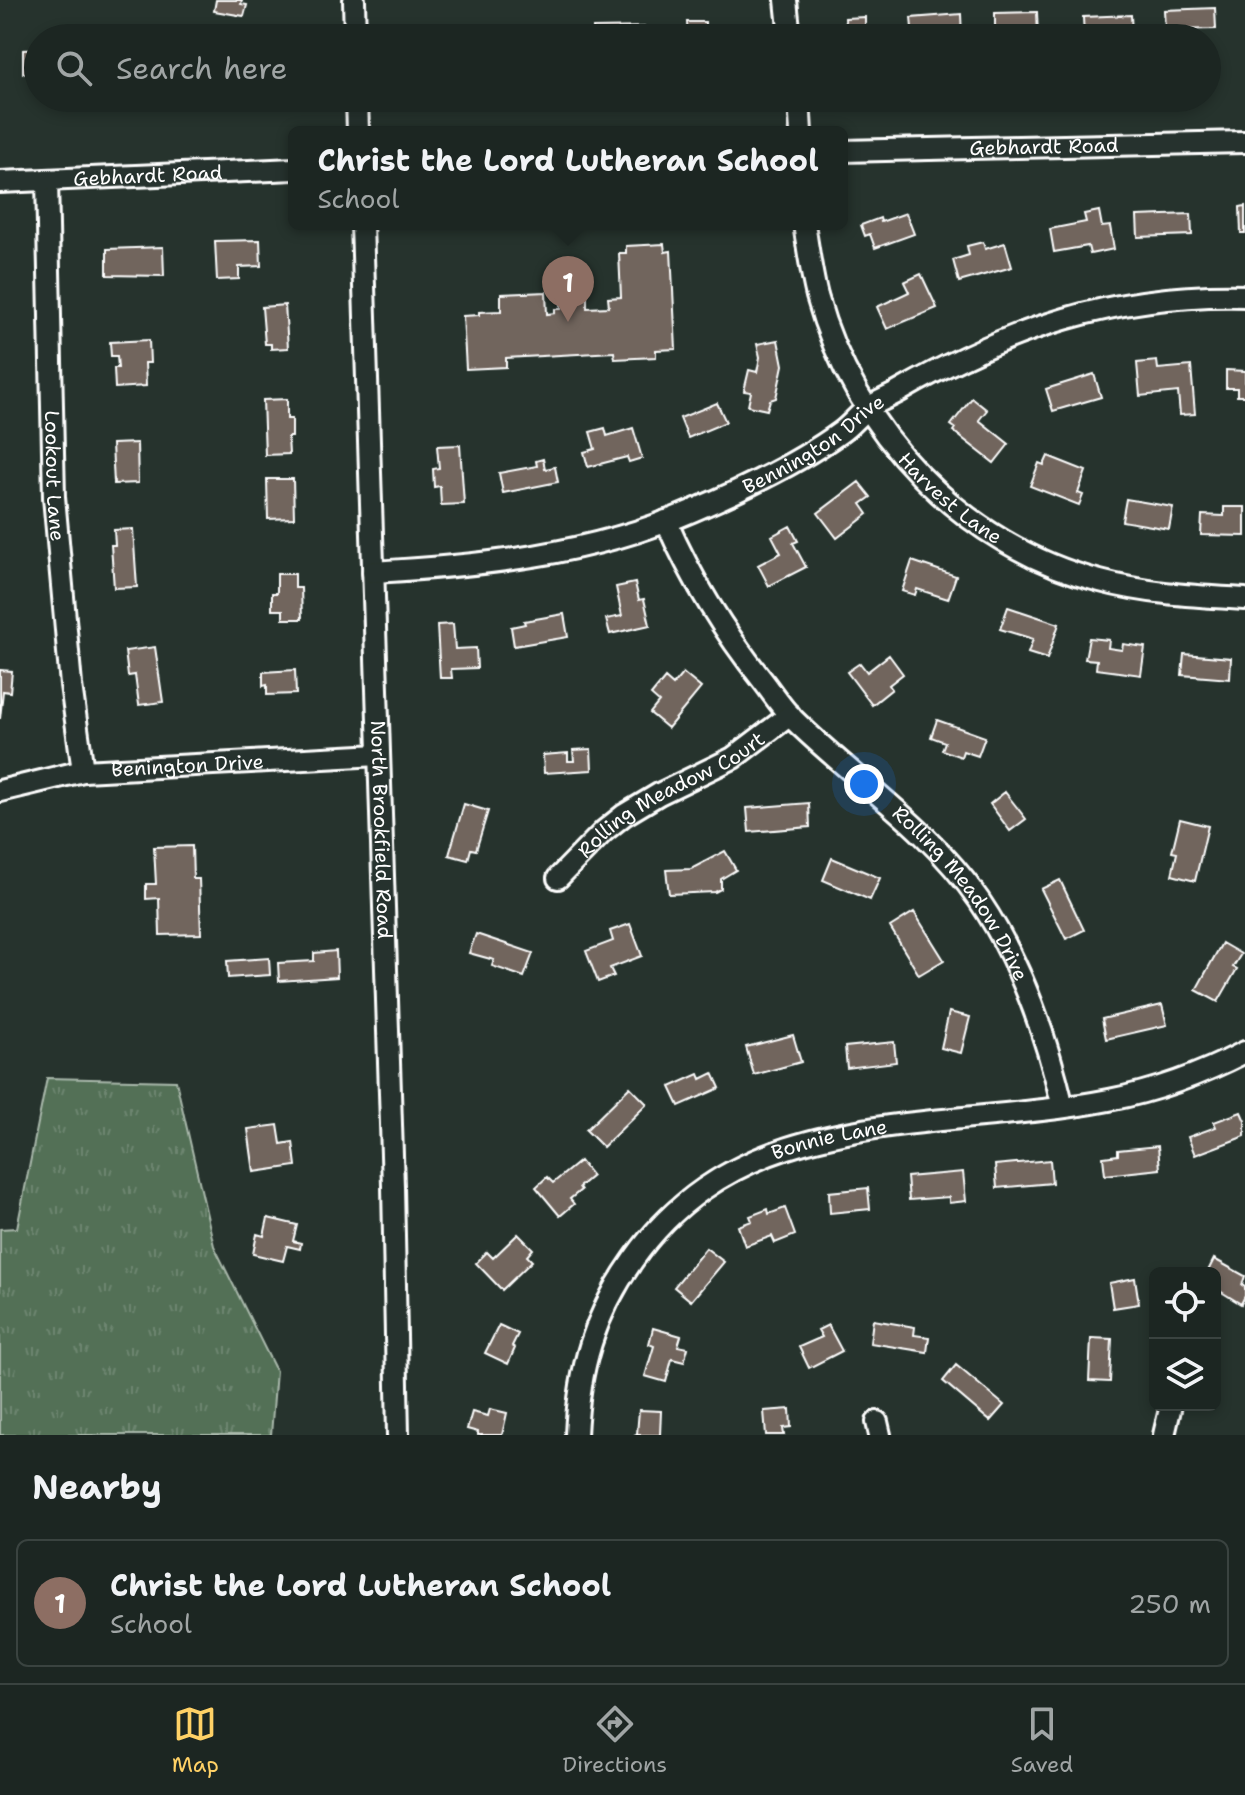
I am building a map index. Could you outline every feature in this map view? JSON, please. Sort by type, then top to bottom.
[{"type":"street","points":[[354,0],[355,24]]},
{"type":"street","points":[[786,0],[789,24]]},
{"type":"street","name":"Gebhardt Road","points":[[848,151],[1245,142]]},
{"type":"street","name":"Gebhardt Road","points":[[0,182],[288,169]]},
{"type":"street","name":"Lookout Lane","points":[[47,180],[54,497],[71,685],[83,771]]},
{"type":"street","name":"North Brookfield Road","points":[[362,230],[398,1435]]},
{"type":"street","name":"Harvest Lane","points":[[805,230],[818,298],[844,366],[867,409],[926,481],[960,511],[1005,543],[1069,571],[1109,584],[1162,593],[1245,599]]},
{"type":"street","name":"Bennington Drive","points":[[373,572],[498,562],[599,542],[666,521],[692,512],[781,468],[840,434],[867,409],[986,345],[1059,319],[1134,303],[1245,296]]},
{"type":"street","name":"Rolling Meadow Drive","points":[[666,521],[683,560],[711,606],[748,663],[790,715],[918,829],[979,900],[1005,945],[1037,1015],[1063,1107]]},
{"type":"street","name":"Rolling Meadow Court","points":[[558,878],[624,815],[733,758],[790,715]]},
{"type":"street","name":"Benington Drive","points":[[0,791],[83,771],[379,755]]},
{"type":"street","name":"Bonnie Lane","points":[[576,1435],[580,1379],[608,1299],[640,1250],[675,1209],[696,1192],[755,1159],[804,1142],[893,1126],[1108,1101],[1211,1069],[1245,1052]]},
{"type":"street","points":[[1164,1435],[1170,1411]]},
{"type":"green space","points":[[47,1078],[176,1081],[214,1246],[276,1371],[271,1435],[0,1435],[0,1229],[17,1228]]},
{"type":"building","points":[[216,0],[242,0],[241,4],[247,5],[244,16],[214,11]]},
{"type":"building","points":[[1215,8],[1216,24],[1165,24],[1164,10]]},
{"type":"building","points":[[1037,12],[1037,24],[995,24],[995,13]]},
{"type":"building","points":[[961,14],[961,24],[912,24],[911,18]]},
{"type":"building","points":[[1131,15],[1131,24],[1083,24],[1083,17]]},
{"type":"building","points":[[865,17],[865,24],[845,24],[845,18]]},
{"type":"building","points":[[1245,206],[1245,233],[1241,233],[1240,207]]},
{"type":"building","points":[[1099,211],[1102,227],[1110,226],[1114,249],[1090,254],[1088,246],[1054,252],[1050,229],[1086,222],[1084,214]]},
{"type":"building","points":[[906,213],[914,234],[875,248],[870,234],[865,236],[861,225]]},
{"type":"building","points":[[1191,214],[1192,235],[1138,237],[1137,216]]},
{"type":"building","points":[[260,240],[261,266],[239,267],[239,279],[217,280],[215,241]]},
{"type":"building","points":[[983,242],[985,249],[1005,243],[1012,267],[959,282],[953,260],[969,255],[967,246]]},
{"type":"building","points":[[664,244],[665,252],[671,251],[676,349],[656,350],[656,357],[615,359],[614,352],[506,358],[506,367],[466,369],[463,316],[501,311],[501,294],[546,292],[547,314],[561,309],[561,299],[587,298],[587,308],[609,307],[608,298],[621,297],[619,253],[626,253],[626,246]]},
{"type":"building","points":[[163,247],[164,276],[107,275],[107,249]]},
{"type":"building","points":[[921,274],[937,308],[887,329],[877,307],[909,292],[904,282]]},
{"type":"building","points":[[285,305],[288,348],[271,349],[271,344],[265,344],[262,307]]},
{"type":"building","points":[[149,340],[150,363],[145,363],[146,386],[115,388],[117,356],[111,356],[110,342]]},
{"type":"building","points":[[778,340],[783,365],[776,398],[770,400],[767,410],[748,406],[751,392],[744,391],[749,370],[757,372],[760,357],[757,344]]},
{"type":"building","points":[[1157,361],[1158,369],[1191,366],[1195,414],[1180,415],[1178,392],[1140,396],[1137,363]]},
{"type":"building","points":[[1226,370],[1245,371],[1245,396],[1237,396],[1237,388],[1226,388]]},
{"type":"building","points":[[1094,374],[1101,397],[1053,411],[1046,389]]},
{"type":"building","points":[[972,398],[987,410],[979,420],[1009,444],[994,463],[953,431],[955,428],[951,425]]},
{"type":"building","points":[[287,399],[287,419],[292,419],[292,437],[288,437],[289,454],[265,455],[263,400]]},
{"type":"building","points":[[717,403],[726,422],[688,438],[680,418]]},
{"type":"building","points":[[605,428],[607,436],[633,428],[642,458],[629,462],[627,457],[588,467],[584,452],[595,449],[590,432]]},
{"type":"building","points":[[137,443],[138,483],[114,484],[112,444]]},
{"type":"building","points":[[460,445],[464,504],[441,505],[440,486],[434,487],[433,469],[439,468],[437,446]]},
{"type":"building","points":[[1048,456],[1086,471],[1078,493],[1083,495],[1079,505],[1030,486],[1039,463],[1044,465]]},
{"type":"building","points":[[543,459],[545,469],[555,467],[558,482],[503,493],[499,473],[537,466],[536,461]]},
{"type":"building","points":[[267,479],[293,479],[294,518],[268,519]]},
{"type":"building","points":[[859,482],[871,497],[861,504],[868,514],[837,538],[818,513]]},
{"type":"building","points":[[1126,499],[1173,507],[1169,529],[1122,521]]},
{"type":"building","points":[[1224,507],[1245,507],[1245,536],[1201,535],[1202,515],[1224,516]]},
{"type":"building","points":[[790,526],[798,541],[793,543],[806,567],[769,586],[758,565],[781,553],[772,536]]},
{"type":"building","points":[[133,529],[137,587],[114,588],[111,545],[115,545],[114,530]]},
{"type":"building","points":[[912,561],[956,576],[948,599],[917,589],[915,595],[902,591]]},
{"type":"building","points":[[277,574],[295,574],[295,588],[301,588],[302,619],[283,619],[283,610],[272,610],[272,593],[277,593]]},
{"type":"building","points":[[635,583],[639,600],[644,599],[650,625],[610,634],[606,619],[622,616],[616,587]]},
{"type":"building","points":[[1008,607],[1059,624],[1047,659],[1028,653],[1033,639],[1000,629]]},
{"type":"building","points":[[564,614],[568,637],[514,646],[511,627],[525,624],[524,621]]},
{"type":"building","points":[[453,624],[455,649],[476,648],[477,668],[451,669],[452,678],[440,678],[437,625]]},
{"type":"building","points":[[1089,638],[1109,640],[1108,648],[1122,650],[1123,644],[1145,647],[1141,675],[1096,669],[1097,660],[1085,659]]},
{"type":"building","points":[[155,647],[163,702],[139,705],[135,675],[128,676],[125,651]]},
{"type":"building","points":[[1184,654],[1231,658],[1230,679],[1182,675]]},
{"type":"building","points":[[889,655],[903,674],[889,685],[892,689],[872,705],[847,672],[860,663],[867,672]]},
{"type":"building","points":[[0,670],[12,671],[10,692],[3,691],[0,719]]},
{"type":"building","points":[[295,670],[296,694],[267,695],[263,672]]},
{"type":"building","points":[[683,673],[701,688],[668,728],[650,713],[659,702],[651,695],[665,678],[673,685]]},
{"type":"building","points":[[937,720],[985,737],[978,756],[963,751],[961,757],[942,750],[945,742],[931,737]]},
{"type":"building","points":[[591,749],[592,770],[544,773],[543,755],[568,753],[568,761],[574,761],[573,750]]},
{"type":"building","points":[[1005,792],[1026,819],[1010,831],[990,804]]},
{"type":"building","points":[[809,803],[810,827],[749,832],[747,808]]},
{"type":"building","points":[[464,804],[488,811],[476,850],[471,849],[468,860],[449,855]]},
{"type":"building","points":[[1180,819],[1208,826],[1195,881],[1172,875],[1177,853],[1172,852]]},
{"type":"building","points":[[192,846],[193,879],[199,879],[201,934],[160,935],[159,898],[146,899],[146,884],[156,884],[154,847]]},
{"type":"building","points":[[725,851],[736,870],[721,879],[721,889],[715,892],[669,894],[666,870],[691,869]]},
{"type":"building","points":[[832,858],[880,878],[870,900],[823,880]]},
{"type":"building","points":[[1060,880],[1084,930],[1066,939],[1041,889]]},
{"type":"building","points":[[914,912],[944,960],[919,975],[890,927]]},
{"type":"building","points":[[630,924],[642,956],[610,968],[614,976],[598,982],[586,951],[613,941],[610,931]]},
{"type":"building","points":[[476,934],[533,953],[524,977],[492,966],[494,960],[469,953]]},
{"type":"building","points":[[1222,943],[1241,954],[1233,967],[1237,969],[1218,1002],[1196,990]]},
{"type":"building","points":[[336,951],[337,977],[279,981],[278,963],[314,961],[314,953]]},
{"type":"building","points":[[269,958],[270,975],[228,978],[227,961]]},
{"type":"building","points":[[1162,1005],[1167,1025],[1106,1039],[1102,1019]]},
{"type":"building","points":[[949,1012],[970,1017],[961,1053],[941,1048]]},
{"type":"building","points":[[793,1035],[801,1062],[754,1075],[746,1047]]},
{"type":"building","points":[[894,1042],[896,1062],[847,1068],[845,1047]]},
{"type":"building","points":[[713,1073],[720,1088],[679,1106],[670,1087],[699,1074],[701,1079]]},
{"type":"building","points":[[630,1087],[647,1104],[603,1147],[586,1130]]},
{"type":"building","points":[[1241,1112],[1245,1121],[1245,1136],[1195,1155],[1188,1137],[1216,1127],[1214,1122]]},
{"type":"building","points":[[278,1125],[281,1144],[293,1142],[296,1166],[254,1172],[248,1129]]},
{"type":"building","points":[[1158,1146],[1160,1169],[1105,1175],[1103,1157],[1118,1155],[1118,1150]]},
{"type":"building","points":[[1050,1160],[1052,1183],[997,1188],[995,1165]]},
{"type":"building","points":[[580,1161],[592,1176],[570,1199],[574,1204],[560,1216],[536,1187],[547,1177],[553,1183]]},
{"type":"building","points":[[963,1172],[966,1201],[949,1203],[949,1197],[909,1200],[907,1177]]},
{"type":"building","points":[[868,1188],[870,1209],[830,1213],[829,1192]]},
{"type":"building","points":[[785,1208],[795,1235],[775,1243],[772,1236],[745,1246],[738,1226],[752,1221],[750,1216],[768,1209],[769,1214]]},
{"type":"building","points":[[268,1218],[297,1225],[293,1241],[301,1243],[300,1249],[287,1246],[283,1261],[253,1254],[257,1234],[264,1236]]},
{"type":"building","points":[[518,1234],[533,1249],[527,1256],[532,1261],[502,1290],[476,1263],[487,1252],[493,1258]]},
{"type":"building","points":[[706,1248],[724,1262],[691,1301],[674,1287]]},
{"type":"building","points":[[1214,1259],[1245,1276],[1242,1285],[1245,1296],[1241,1304],[1221,1292],[1221,1267],[1210,1267]]},
{"type":"building","points":[[1135,1278],[1139,1304],[1113,1308],[1109,1283]]},
{"type":"building","points":[[873,1320],[915,1327],[914,1335],[929,1337],[927,1352],[870,1343]]},
{"type":"building","points":[[499,1325],[518,1334],[508,1364],[485,1353]]},
{"type":"building","points":[[828,1325],[842,1351],[809,1368],[799,1347],[822,1337],[818,1330]]},
{"type":"building","points":[[653,1328],[681,1336],[678,1346],[688,1348],[684,1362],[672,1359],[666,1382],[645,1376],[654,1346],[649,1344]]},
{"type":"building","points":[[1091,1338],[1112,1339],[1110,1382],[1089,1381]]},
{"type":"building","points":[[956,1365],[1004,1405],[990,1421],[943,1381]]},
{"type":"building","points":[[490,1409],[507,1413],[502,1435],[478,1435],[478,1432],[467,1429],[472,1412],[488,1416]]},
{"type":"building","points":[[790,1409],[791,1427],[783,1428],[784,1435],[766,1435],[764,1411]]},
{"type":"building","points":[[639,1410],[661,1411],[660,1435],[634,1435],[637,1434]]},
{"type":"place","name":"Christ the Lord Lutheran School","points":[[568,322]]}]
